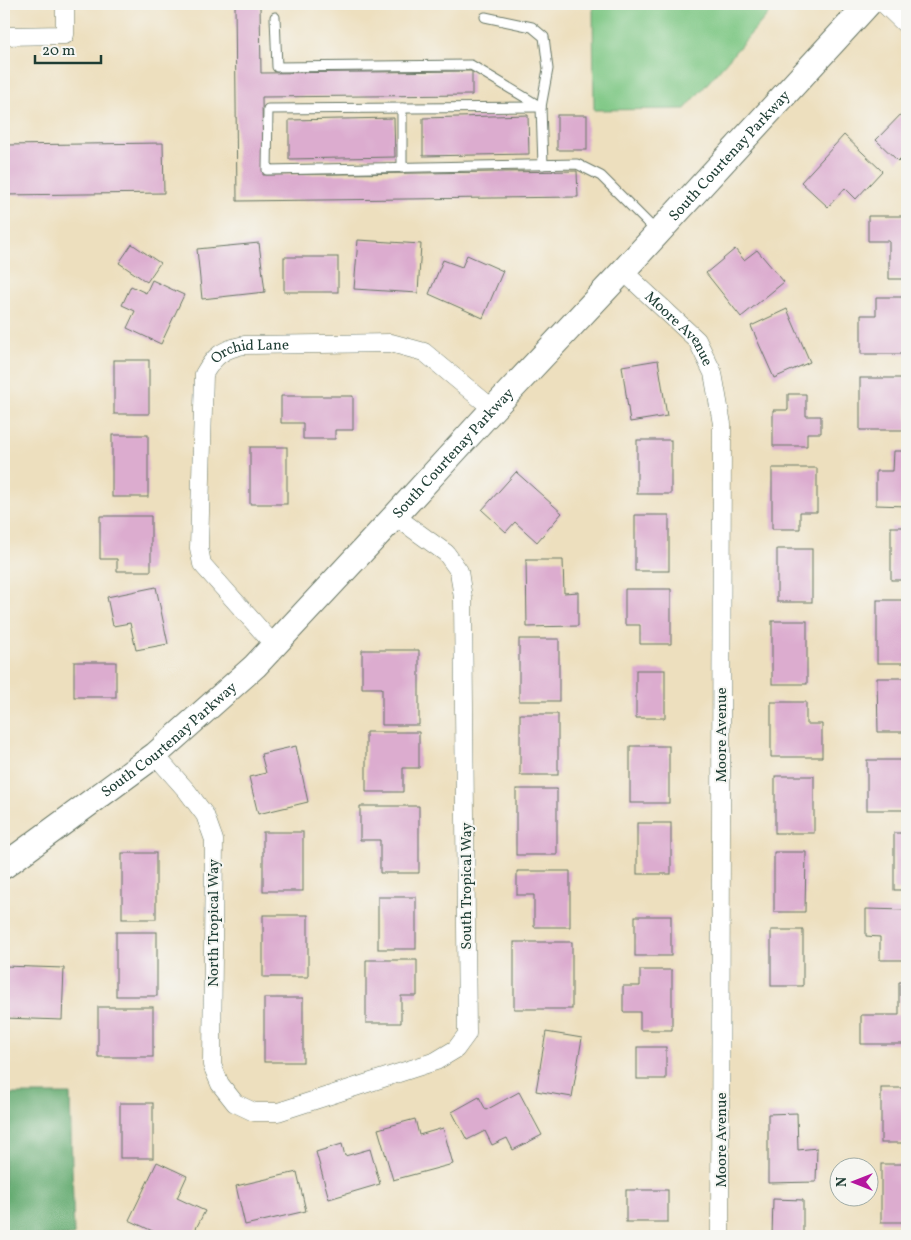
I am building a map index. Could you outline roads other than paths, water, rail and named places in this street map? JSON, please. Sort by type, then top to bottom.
[{"type":"main road","name":"South Courtenay Parkway","points":[[4,866],[155,755],[255,666],[493,408],[623,271],[868,4]]},
{"type":"street","points":[[4,36],[65,35],[65,4]]},
{"type":"street","points":[[884,4],[907,26]]},
{"type":"street","name":"Moore Avenue","points":[[623,271],[697,340],[713,373],[722,424],[720,1236]]},
{"type":"street","name":"Orchid Lane","points":[[274,645],[202,564],[199,548],[204,374],[211,362],[231,348],[244,345],[391,343],[424,352],[493,408]]},
{"type":"street","name":"South Tropical Way","points":[[235,1103],[254,1112],[278,1112],[436,1060],[456,1049],[467,1034],[463,598],[459,571],[446,553],[394,516]]},
{"type":"street","name":"North Tropical Way","points":[[155,755],[187,791],[205,815],[214,840],[212,1065],[220,1084],[235,1103]]},
{"type":"lane","points":[[275,17],[277,67],[471,65],[542,107]]},
{"type":"lane","points":[[485,17],[532,27],[544,36],[548,69],[542,107],[543,165]]},
{"type":"lane","points":[[542,107],[268,109],[267,170],[577,164],[601,176],[658,233]]},
{"type":"lane","points":[[402,108],[402,168]]}]
